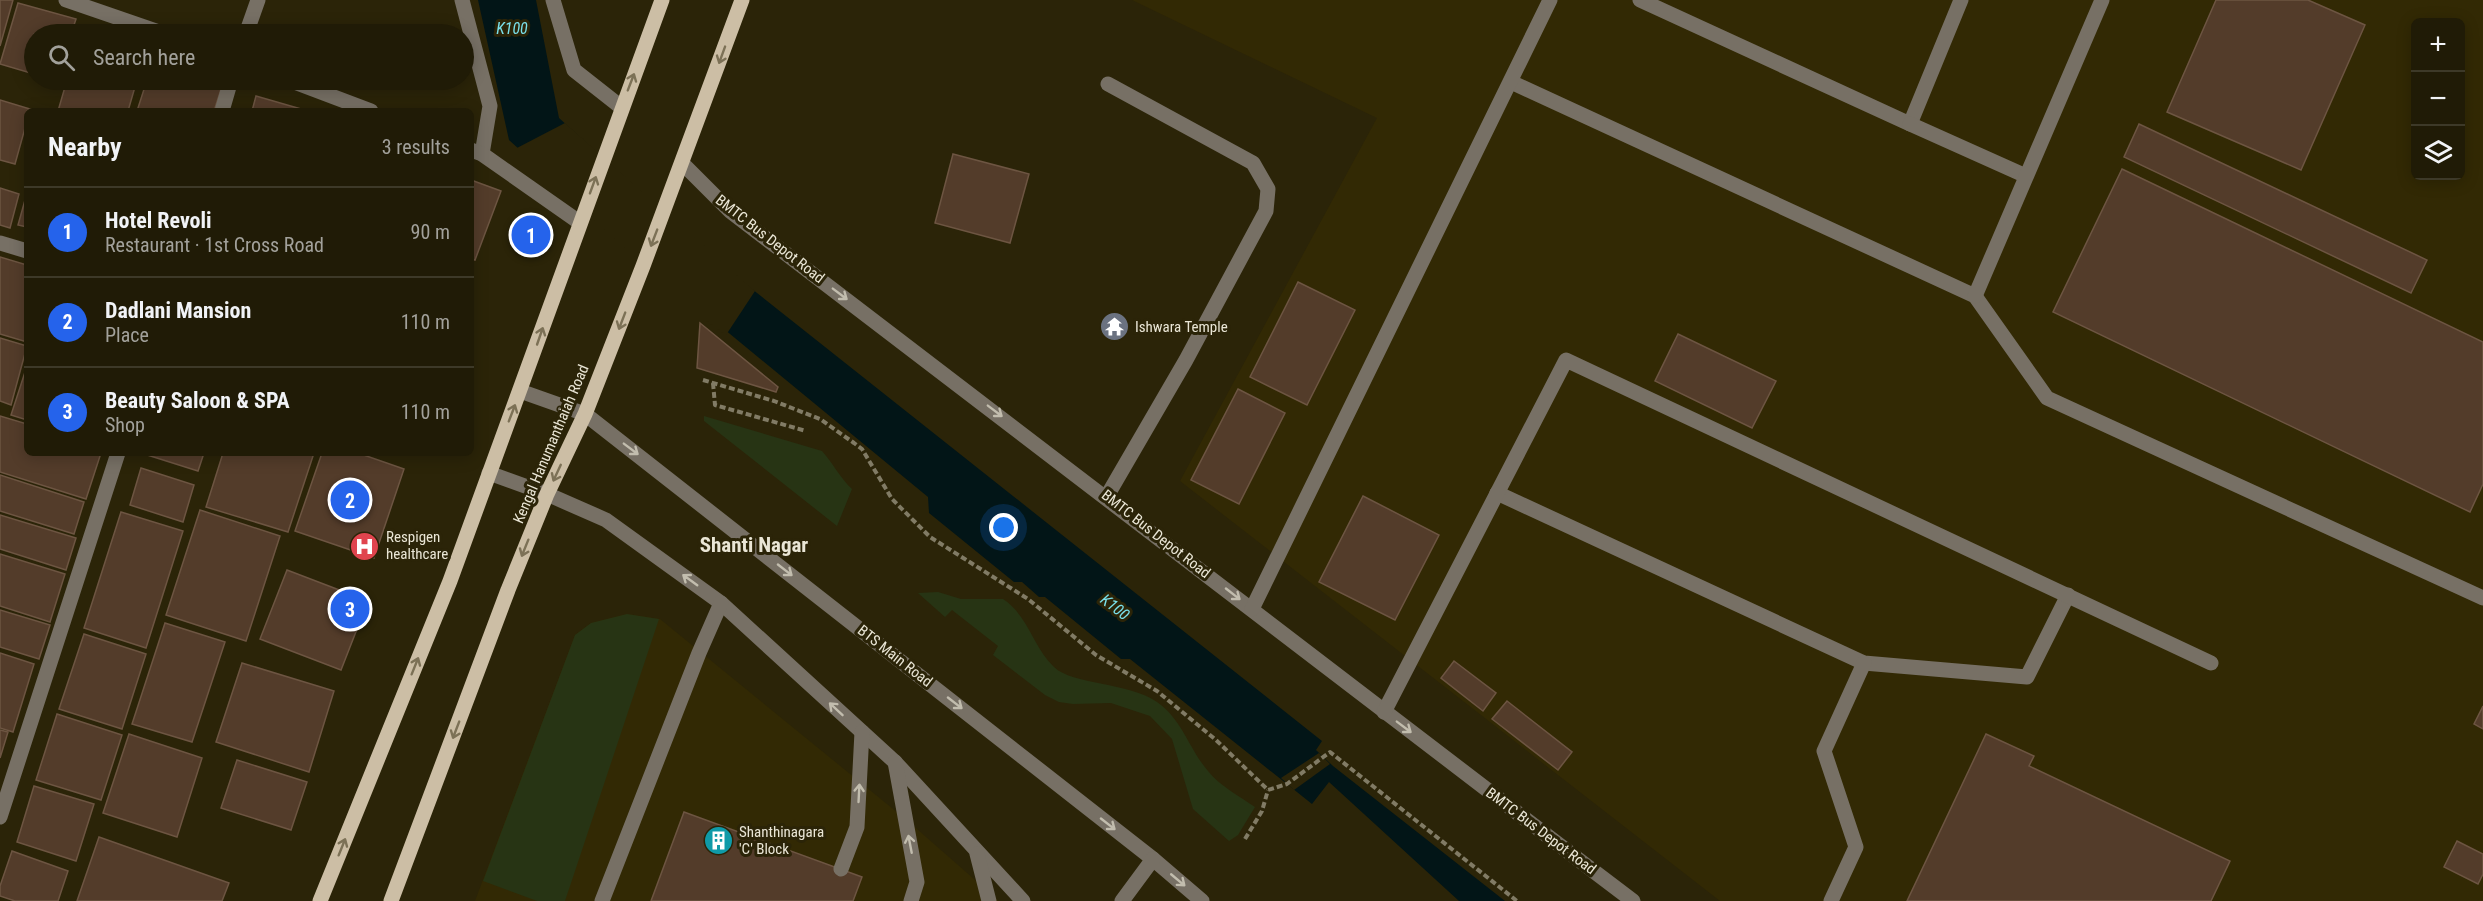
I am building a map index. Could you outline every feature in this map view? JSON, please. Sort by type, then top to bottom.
[{"type":"main road","points":[[320,901],[445,592],[662,0]]},
{"type":"main road","name":"Kengal Hanumanthaiah Road","points":[[391,901],[547,494],[585,414],[643,266],[742,0]]},
{"type":"street","points":[[66,0],[136,24]]},
{"type":"street","points":[[250,24],[258,0]]},
{"type":"street","points":[[462,0],[468,24]]},
{"type":"street","points":[[553,0],[574,70],[621,107]]},
{"type":"street","points":[[1252,609],[1550,0]]},
{"type":"street","points":[[1640,0],[2026,176]]},
{"type":"street","points":[[1910,124],[1961,0]]},
{"type":"street","points":[[1975,296],[2102,0]]},
{"type":"street","points":[[474,45],[490,106],[476,152],[581,217]]},
{"type":"street","points":[[1511,82],[1975,296],[2047,398],[2483,598]]},
{"type":"street","points":[[1107,496],[1186,360],[1266,211],[1268,189],[1253,163],[1108,84]]},
{"type":"street","points":[[223,108],[228,90]]},
{"type":"street","points":[[315,90],[363,108]]},
{"type":"street","name":"BMTC Bus Depot Road","points":[[682,163],[730,211],[1107,496],[1384,712],[1633,901]]},
{"type":"street","points":[[0,243],[24,250]]},
{"type":"street","points":[[1384,712],[1566,360],[2211,663]]},
{"type":"street","name":"BTS Main Road","points":[[520,391],[585,414],[1153,859],[1202,901]]},
{"type":"street","points":[[0,817],[117,456]]},
{"type":"street","points":[[489,473],[547,494],[606,520],[721,603],[895,762],[1023,901]]},
{"type":"street","points":[[1497,493],[1864,663],[2027,677],[2068,595]]},
{"type":"street","points":[[602,901],[699,653],[721,603]]},
{"type":"street","points":[[1831,901],[1856,847],[1824,751],[1864,663]]},
{"type":"street","points":[[841,869],[857,827],[862,732]]},
{"type":"street","points":[[895,762],[917,882],[911,901]]},
{"type":"street","points":[[976,851],[989,901]]},
{"type":"street","points":[[1122,901],[1153,859]]},
{"type":"path","points":[[703,380],[820,419],[854,443],[861,449],[892,499],[930,537],[1028,599],[1096,655],[1157,692],[1216,740],[1268,790]]},
{"type":"path","points":[[713,382],[715,405],[806,431]]},
{"type":"path","points":[[1268,790],[1287,784],[1330,752],[1517,901]]},
{"type":"path","points":[[1245,839],[1262,811],[1268,790]]},
{"type":"shaded area","points":[[1132,0],[2483,0],[2483,901],[1720,901],[1180,481],[1377,118]]},
{"type":"shaded area","points":[[627,614],[660,619],[909,822],[999,901],[475,901],[575,635],[591,623]]},
{"type":"green space","points":[[704,416],[822,451],[852,489],[837,526],[704,421]]},
{"type":"green space","points":[[938,592],[961,599],[1003,599],[1019,614],[1047,659],[1062,673],[1145,695],[1166,709],[1213,776],[1255,807],[1238,835],[1229,841],[1193,809],[1172,739],[1150,716],[1111,703],[1073,704],[1059,702],[1045,695],[993,655],[998,646],[952,610],[945,617],[918,593]]},
{"type":"green space","points":[[627,614],[659,619],[565,901],[537,901],[483,881],[575,635],[591,623]]},
{"type":"water","name":"K100","points":[[478,0],[536,0],[559,118],[728,270],[1322,741],[1316,750],[1333,766],[1505,901],[1459,901],[1329,782],[1312,804],[1130,659],[1121,659],[1045,597],[1039,597],[1022,582],[1014,582],[929,513],[928,497],[724,329],[701,314],[509,140]]},
{"type":"pier","name":"K100","points":[[565,123],[755,291],[726,335],[704,319],[515,149]]},
{"type":"pier","points":[[1319,753],[1330,764],[1294,790],[1281,778]]},
{"type":"building","points":[[0,0],[13,0],[0,46]]},
{"type":"building","points":[[2216,0],[2308,0],[2365,25],[2301,170],[2167,112]]},
{"type":"building","points":[[18,3],[76,19],[74,24],[24,24],[24,71],[0,64]]},
{"type":"building","points":[[64,90],[134,90],[129,108],[59,108]]},
{"type":"building","points":[[144,90],[221,90],[215,108],[138,108]]},
{"type":"building","points":[[256,96],[298,108],[253,108]]},
{"type":"building","points":[[0,100],[27,108],[24,108],[24,132],[15,164],[0,160]]},
{"type":"building","points":[[2139,124],[2427,260],[2411,293],[2124,157]]},
{"type":"building","points":[[953,154],[1029,174],[1010,243],[935,223]]},
{"type":"building","points":[[2122,169],[2483,342],[2483,484],[2470,512],[2053,312]]},
{"type":"building","points":[[474,181],[501,191],[474,260]]},
{"type":"building","points":[[0,188],[19,194],[10,228],[0,225]]},
{"type":"building","points":[[24,204],[24,226],[18,225]]},
{"type":"building","points":[[0,257],[24,264],[24,341],[0,334]]},
{"type":"building","points":[[1298,282],[1355,310],[1307,405],[1250,377]]},
{"type":"building","points":[[700,323],[778,387],[776,392],[697,368]]},
{"type":"building","points":[[1678,334],[1776,381],[1752,428],[1655,381]]},
{"type":"building","points":[[0,338],[24,345],[24,357],[11,405],[0,401]]},
{"type":"building","points":[[24,375],[24,419],[11,415]]},
{"type":"building","points":[[1238,389],[1285,413],[1239,504],[1191,480]]},
{"type":"building","points":[[0,416],[24,423],[24,456],[100,456],[86,499],[0,472]]},
{"type":"building","points":[[150,456],[203,456],[198,471]]},
{"type":"building","points":[[222,456],[313,456],[288,532],[206,507]]},
{"type":"building","points":[[321,456],[367,456],[404,469],[374,558],[295,531]]},
{"type":"building","points":[[141,468],[194,485],[183,522],[130,505]]},
{"type":"building","points":[[0,475],[84,502],[74,534],[0,511]]},
{"type":"building","points":[[1363,496],[1439,535],[1395,620],[1319,582]]},
{"type":"building","points":[[200,510],[280,536],[246,641],[166,615]]},
{"type":"building","points":[[121,512],[183,531],[146,648],[84,628]]},
{"type":"building","points":[[0,515],[76,538],[66,570],[0,549]]},
{"type":"building","points":[[0,554],[65,574],[50,622],[0,606]]},
{"type":"building","points":[[287,570],[368,601],[341,670],[260,639]]},
{"type":"building","points":[[0,610],[50,625],[39,659],[0,647]]},
{"type":"building","points":[[165,623],[225,642],[192,742],[132,724]]},
{"type":"building","points":[[84,634],[146,654],[122,729],[59,709]]},
{"type":"building","points":[[0,653],[34,664],[13,732],[0,728]]},
{"type":"building","points":[[1454,661],[1496,693],[1483,711],[1441,678]]},
{"type":"building","points":[[242,663],[334,691],[309,772],[216,742]]},
{"type":"building","points":[[1507,701],[1572,752],[1558,770],[1492,719]]},
{"type":"building","points":[[2483,706],[2483,729],[2474,724]]},
{"type":"building","points":[[57,714],[122,735],[101,800],[36,780]]},
{"type":"building","points":[[0,730],[8,732],[0,758]]},
{"type":"building","points":[[129,734],[202,758],[177,837],[103,813]]},
{"type":"building","points":[[1986,734],[2034,756],[2029,766],[2230,861],[2211,901],[1907,901]]},
{"type":"building","points":[[237,760],[307,782],[291,830],[221,808]]},
{"type":"building","points":[[34,786],[94,804],[76,861],[17,842]]},
{"type":"building","name":"Shanthinagara 'C' Block","points":[[684,812],[862,877],[853,901],[651,901]]},
{"type":"building","points":[[99,837],[229,883],[222,901],[77,901]]},
{"type":"building","points":[[2457,841],[2483,854],[2483,874],[2478,884],[2444,867]]},
{"type":"building","points":[[12,851],[68,871],[58,901],[15,901],[0,896],[0,886]]},
{"type":"place","name":"Hotel Revoli","points":[[531,235]]},
{"type":"place","name":"Ishwara Temple","points":[[1114,327]]},
{"type":"place","name":"Dadlani Mansion","points":[[350,500]]},
{"type":"place","name":"Respigen healthcare","points":[[365,546]]},
{"type":"place","name":"Beauty Saloon & SPA","points":[[350,609]]},
{"type":"place","name":"Shanthinagara 'C' Block","points":[[718,841]]},
{"type":"district","name":"Shanti Nagar","points":[[754,545]]}]
